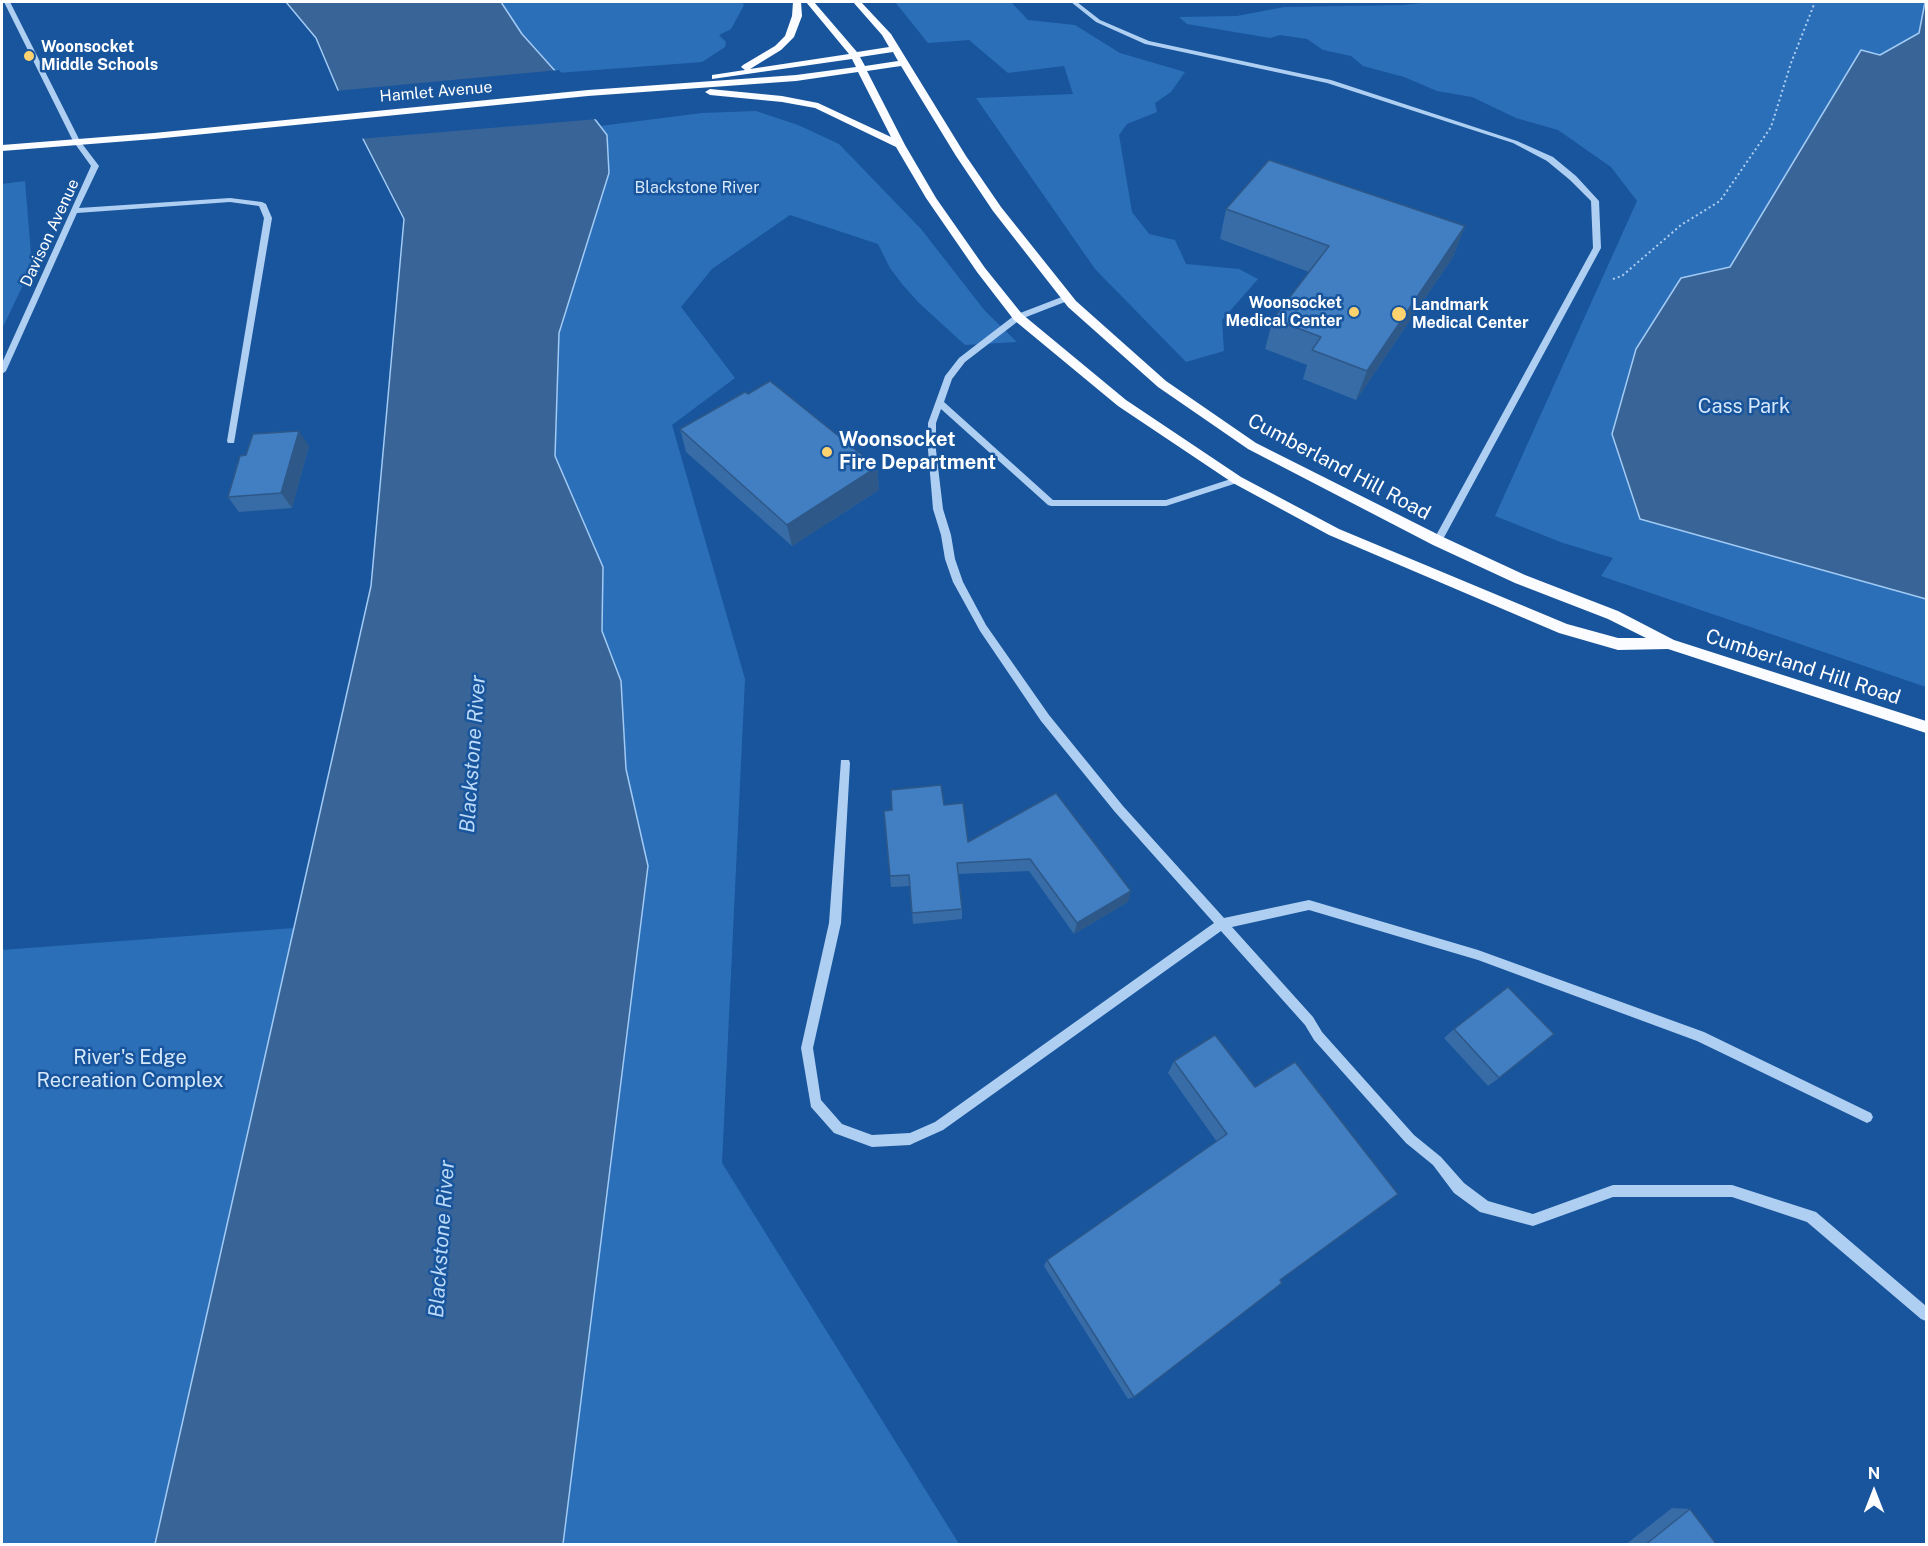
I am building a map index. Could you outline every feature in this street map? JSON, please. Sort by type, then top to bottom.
[{"type":"main road","points":[[736,72],[778,48],[789,37],[797,16],[797,2]]},
{"type":"main road","name":"Cumberland Hill Road","points":[[810,2],[845,41],[855,56],[900,145],[931,198],[981,270],[1018,317],[1122,402],[1237,480],[1334,532],[1564,629],[1618,644],[1669,644]]},
{"type":"main road","name":"Cumberland Hill Road","points":[[857,2],[886,34],[906,63],[961,156],[998,209],[1068,298],[1103,333],[1162,384],[1252,446],[1438,541],[1520,579],[1612,615],[1669,644],[1926,727]]},
{"type":"main road","name":"Hamlet Avenue","points":[[669,87],[736,72],[896,49]]},
{"type":"main road","name":"Hamlet Avenue","points":[[77,141],[206,131],[588,93],[796,78],[906,63]]},
{"type":"main road","points":[[669,87],[782,99],[818,106],[900,145]]},
{"type":"main road","points":[[2,148],[77,141]]},
{"type":"street","points":[[7,2],[77,141]]},
{"type":"street","points":[[1074,2],[1098,21],[1147,43],[1329,81],[1515,142],[1550,159],[1573,178],[1595,201],[1597,248],[1438,541]]},
{"type":"street","name":"Davison Avenue","points":[[2,371],[95,166],[77,141]]},
{"type":"street","points":[[75,211],[230,200],[261,204],[268,218],[231,441]]},
{"type":"street","points":[[1068,298],[1018,317],[962,360],[948,378],[932,423],[932,450],[938,509],[950,559],[963,591],[983,628],[1046,718],[1119,809],[1410,1139],[1437,1161],[1459,1188],[1485,1207],[1533,1220],[1613,1191],[1732,1191],[1811,1218],[1926,1314]]},
{"type":"street","points":[[940,403],[1051,503],[1166,503],[1237,480]]},
{"type":"street","points":[[845,763],[835,923],[807,1048],[815,1103],[838,1129],[872,1141],[910,1139],[939,1126],[1222,924],[1309,905],[1478,955],[1700,1036],[1867,1117]]},
{"type":"path","points":[[1575,290],[1622,276],[1681,225],[1720,201],[1771,127],[1791,63],[1815,2]]},
{"type":"green space","points":[[501,2],[742,2],[744,5],[731,29],[719,35],[726,42],[725,47],[702,62],[557,73],[522,34]]},
{"type":"green space","points":[[895,2],[1011,2],[1028,20],[1075,25],[1120,53],[1185,72],[1171,92],[1155,103],[1157,112],[1127,124],[1119,135],[1132,212],[1149,234],[1175,240],[1186,264],[1239,269],[1258,279],[1222,320],[1224,351],[1186,362],[1095,269],[976,98],[1073,94],[1064,66],[1008,73],[969,40],[928,43]]},
{"type":"green space","name":"Cass Park","points":[[1432,2],[1926,2],[1926,687],[1601,576],[1613,558],[1563,543],[1495,516],[1637,201],[1611,167],[1558,130],[1516,118],[1472,97],[1437,91],[1404,77],[1363,66],[1351,56],[1323,50],[1307,39],[1280,35],[1270,38],[1187,24],[1179,17],[1237,16],[1284,7],[1403,5]]},
{"type":"green space","name":"Blackstone River","points":[[756,111],[798,125],[839,144],[921,229],[985,311],[1017,342],[965,345],[918,302],[902,284],[890,268],[878,244],[790,215],[712,269],[681,307],[735,378],[672,425],[745,679],[722,1163],[959,1544],[563,1544],[648,866],[626,769],[621,681],[602,631],[603,567],[555,456],[559,333],[609,173],[607,135],[600,126],[702,113]]},
{"type":"green space","points":[[25,181],[32,266],[2,329],[2,184]]},
{"type":"green space","name":"River's Edge Recreation Complex","points":[[294,928],[155,1544],[2,1544],[2,950]]},
{"type":"water","name":"Blackstone River","points":[[286,2],[501,2],[522,34],[574,92],[607,135],[609,173],[559,333],[555,456],[603,567],[602,631],[621,681],[626,769],[648,866],[563,1544],[155,1544],[371,586],[404,219],[338,90],[316,38]]},
{"type":"water","name":"Cass Park","points":[[1925,2],[1926,599],[1640,519],[1612,434],[1636,349],[1681,278],[1730,267],[1861,50],[1880,55],[1919,33]]},
{"type":"pier","points":[[559,70],[598,119],[359,139],[335,91]]},
{"type":"building","name":"Woonsocket Medical Center","points":[[1269,160],[1465,226],[1367,371],[1312,350],[1321,337],[1273,319],[1329,246],[1226,209]]},
{"type":"building","points":[[770,381],[877,467],[787,525],[680,429],[745,392],[748,394]]},
{"type":"building","points":[[299,431],[281,493],[228,497],[240,456],[246,455],[253,434]]},
{"type":"building","points":[[941,785],[944,805],[963,803],[968,842],[1056,793],[1131,891],[1077,923],[1030,859],[957,863],[962,909],[912,913],[909,875],[890,876],[884,811],[892,810],[891,790]]},
{"type":"building","points":[[1508,987],[1554,1034],[1499,1078],[1454,1029]]},
{"type":"building","points":[[1215,1035],[1255,1087],[1295,1062],[1398,1194],[1280,1280],[1282,1283],[1134,1397],[1047,1260],[1227,1134],[1174,1061]]},
{"type":"building","points":[[1690,1509],[1717,1545],[1645,1545]]},
{"type":"place","name":"Woonsocket Middle Schools","points":[[29,56]]},
{"type":"place","name":"Woonsocket Medical Center","points":[[1354,312]]},
{"type":"place","name":"Landmark Medical Center","points":[[1399,314]]},
{"type":"place","name":"Woonsocket Fire Department","points":[[827,452]]}]
